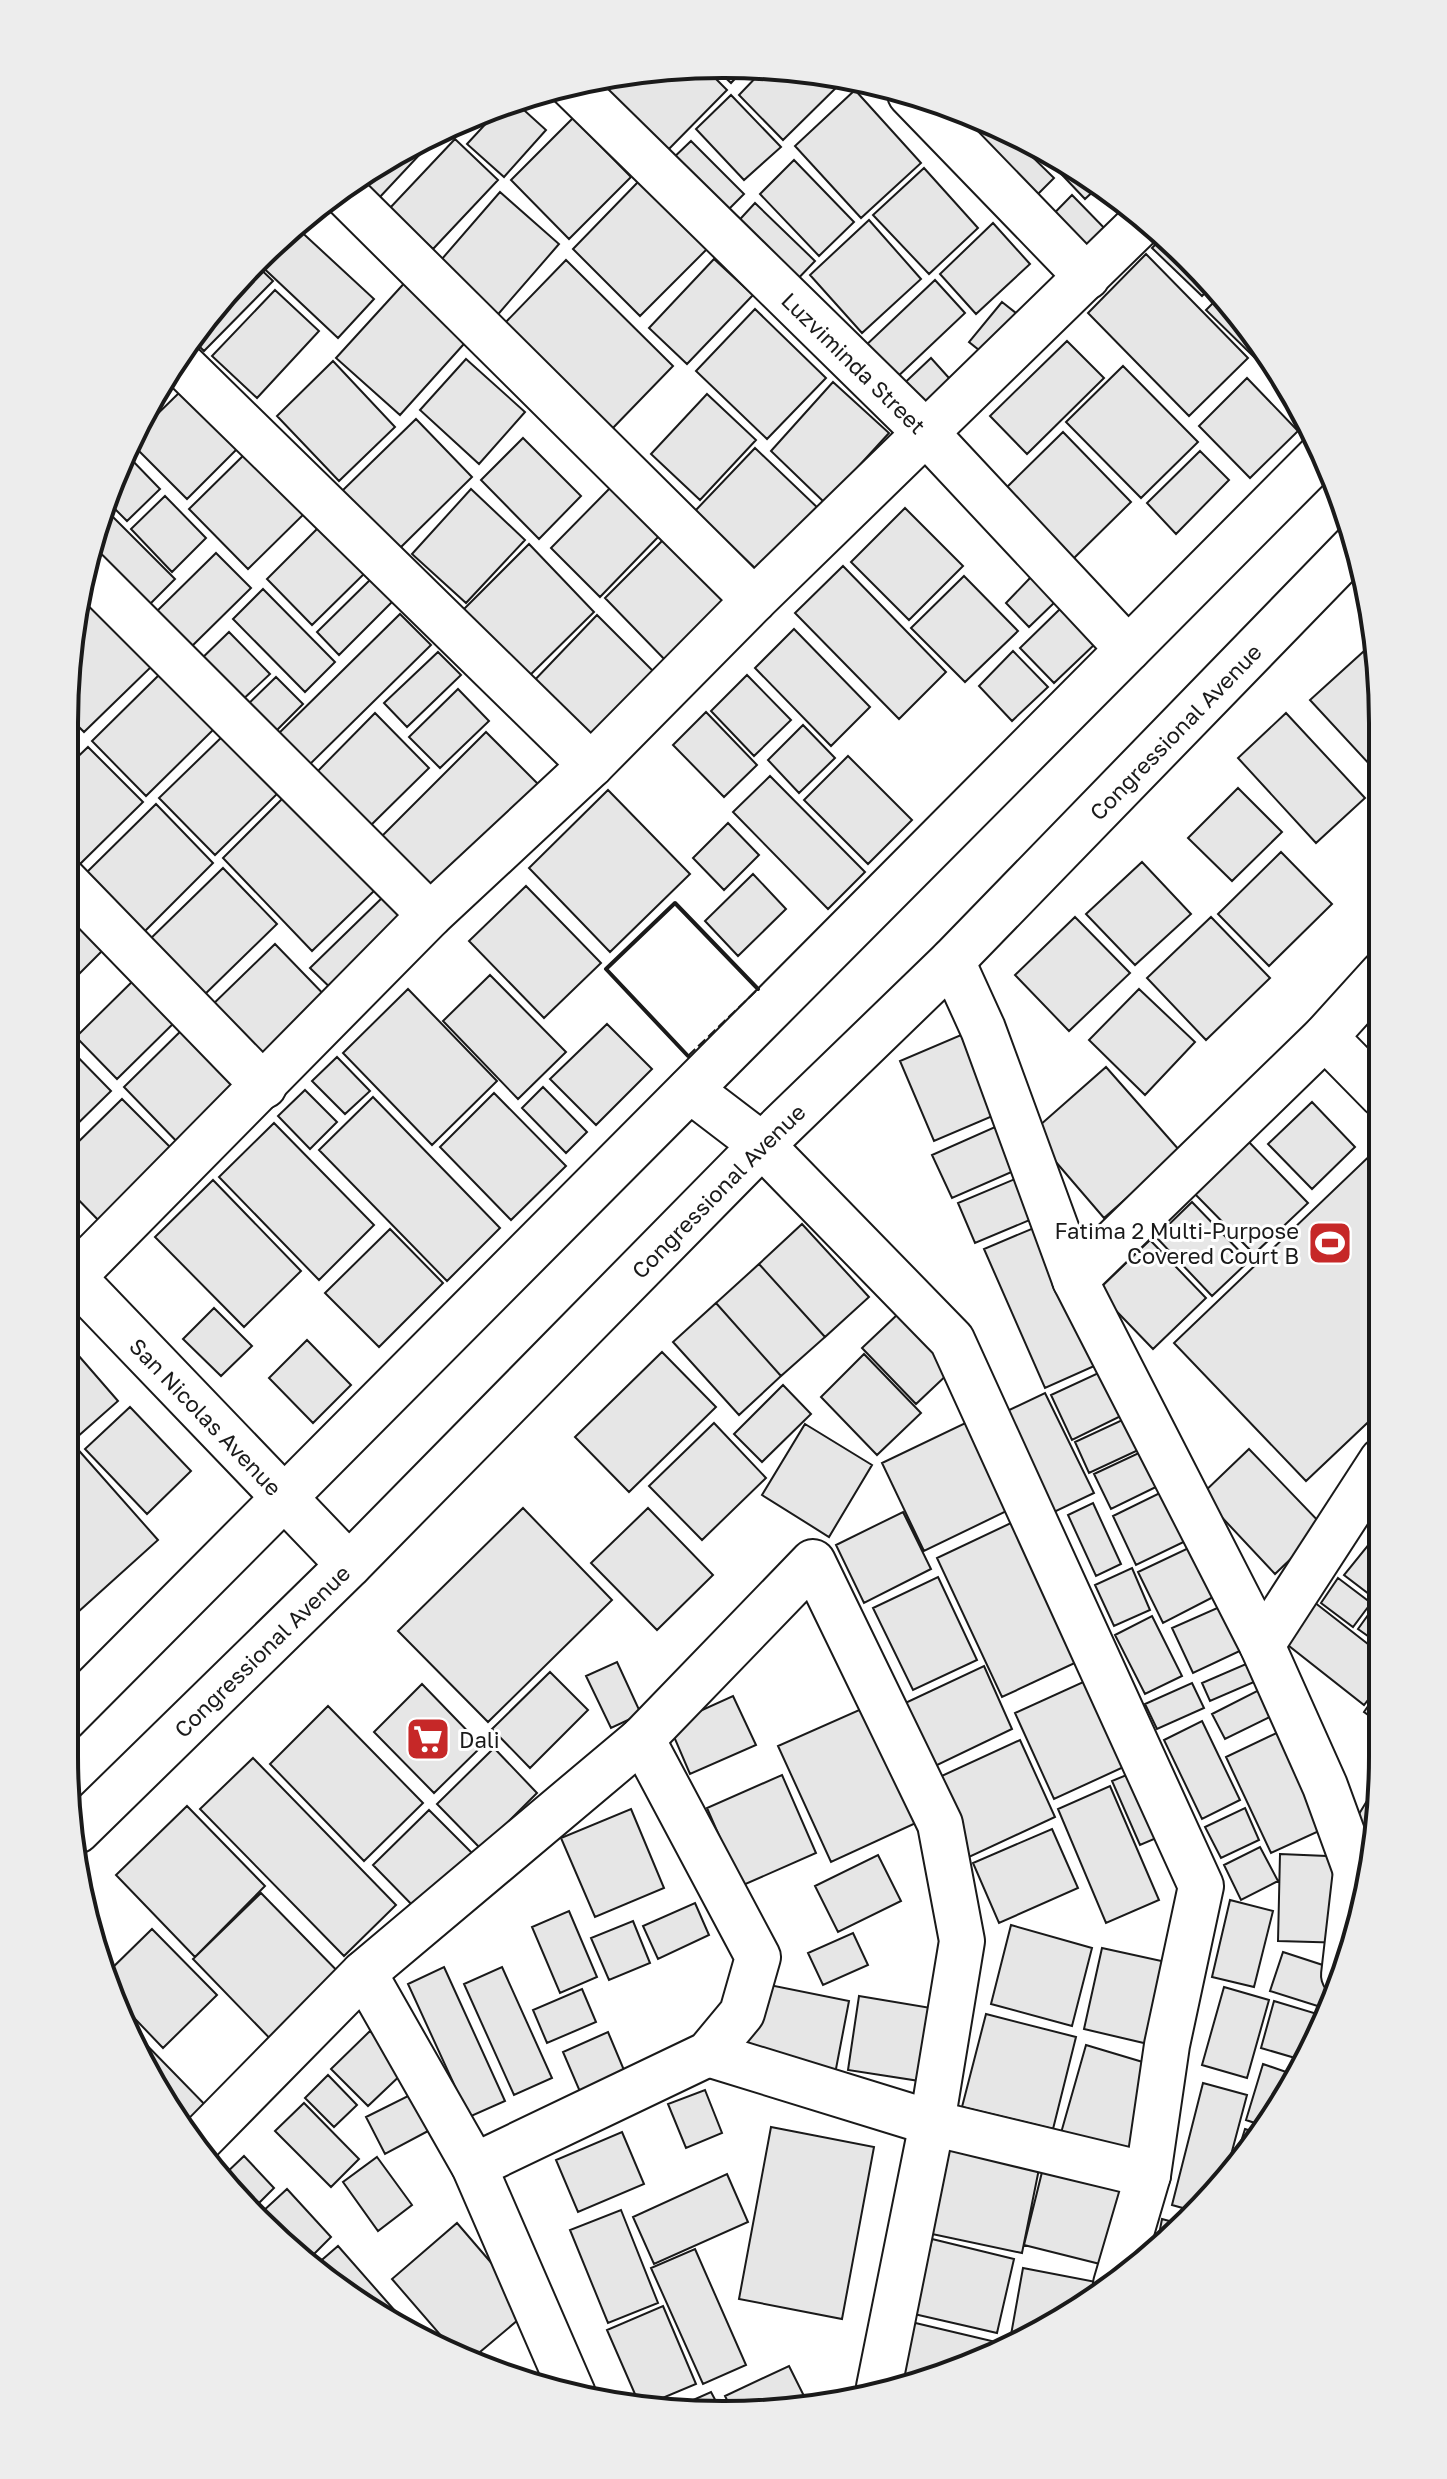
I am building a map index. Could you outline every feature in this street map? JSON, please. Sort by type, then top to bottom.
[{"type":"street","name":"Luzviminda Street","points":[[580,94],[926,433],[1128,649]]},
{"type":"street","points":[[926,110],[1087,277]]},
{"type":"street","points":[[349,198],[754,600]]},
{"type":"street","points":[[78,1266],[264,1086],[430,915],[591,765],[754,600],[1136,228]]},
{"type":"street","points":[[185,368],[591,765]]},
{"type":"street","points":[[78,1705],[1314,462]]},
{"type":"street","name":"Congressional Avenue","points":[[82,1826],[349,1565],[762,1145],[952,961],[1347,555]]},
{"type":"street","points":[[94,579],[430,915]]},
{"type":"street","points":[[78,894],[264,1086]]},
{"type":"street","points":[[952,961],[983,1029],[1075,1280],[1262,1645],[1360,1858]]},
{"type":"street","points":[[1075,1280],[1325,1037],[1369,988]]},
{"type":"street","points":[[1325,1037],[1369,1082]]},
{"type":"street","points":[[690,1090],[762,1145],[952,1340],[1201,1886],[1167,2045],[1148,2175],[1122,2263]]},
{"type":"street","name":"San Nicolas Avenue","points":[[78,1288],[286,1497],[349,1565]]},
{"type":"street","points":[[1262,1645],[1369,1480]]},
{"type":"street","points":[[203,2137],[364,1973],[642,1739],[813,1562],[940,1824],[962,1941],[932,2123],[880,2382]]},
{"type":"street","points":[[474,2166],[708,2054],[742,2013],[758,1957],[642,1739]]},
{"type":"street","points":[[364,1973],[474,2166],[556,2379]]},
{"type":"street","points":[[708,2054],[932,2123],[1148,2175]]},
{"type":"building","points":[[715,78],[727,90],[662,156],[597,92],[681,79]]},
{"type":"building","points":[[755,79],[836,88],[783,140],[739,95]]},
{"type":"building","points":[[854,91],[921,163],[861,218],[795,146]]},
{"type":"building","points":[[731,95],[781,147],[744,180],[696,129]]},
{"type":"building","points":[[524,110],[546,130],[504,177],[467,144],[486,123]]},
{"type":"building","points":[[573,118],[631,177],[569,239],[511,180]]},
{"type":"building","points":[[959,122],[971,127],[1033,157],[1054,178],[1023,209],[948,133]]},
{"type":"building","points":[[455,139],[498,180],[433,249],[389,209]]},
{"type":"building","points":[[691,141],[744,194],[721,217],[668,163]]},
{"type":"building","points":[[420,154],[379,198],[366,186]]},
{"type":"building","points":[[794,160],[854,222],[819,256],[760,194]]},
{"type":"building","points":[[924,168],[978,228],[929,274],[873,215]]},
{"type":"building","points":[[1061,173],[1091,193],[1085,199]]},
{"type":"building","points":[[639,181],[707,249],[640,316],[573,249]]},
{"type":"building","points":[[500,192],[559,244],[494,319],[435,267]]},
{"type":"building","points":[[1072,195],[1113,237],[1070,278],[1030,238]]},
{"type":"building","points":[[755,203],[815,261],[790,287],[731,229]]},
{"type":"building","points":[[869,220],[921,279],[862,333],[810,275]]},
{"type":"building","points":[[993,223],[1030,264],[976,314],[940,274]]},
{"type":"building","points":[[303,234],[374,299],[338,338],[265,269]]},
{"type":"building","points":[[1156,244],[1205,293],[1202,296],[1152,248]]},
{"type":"building","points":[[1146,254],[1248,358],[1189,416],[1088,313]]},
{"type":"building","points":[[714,259],[753,295],[687,364],[649,328]]},
{"type":"building","points":[[566,260],[673,366],[610,431],[503,325]]},
{"type":"building","points":[[263,271],[273,281],[204,351],[200,347],[211,331]]},
{"type":"building","points":[[409,278],[472,335],[400,415],[336,358]]},
{"type":"building","points":[[935,280],[965,313],[893,381],[863,348]]},
{"type":"building","points":[[275,290],[319,331],[257,398],[212,356]]},
{"type":"building","points":[[1002,302],[1021,317],[989,358],[969,342]]},
{"type":"building","points":[[1213,303],[1255,358],[1206,310]]},
{"type":"building","points":[[755,309],[826,378],[767,439],[696,371]]},
{"type":"building","points":[[1067,341],[1104,378],[1027,454],[990,416]]},
{"type":"building","points":[[931,358],[958,388],[923,420],[896,391]]},
{"type":"building","points":[[466,359],[525,412],[479,464],[420,410]]},
{"type":"building","points":[[333,361],[395,427],[339,481],[277,416]]},
{"type":"building","points":[[1123,366],[1198,442],[1141,498],[1066,422]]},
{"type":"building","points":[[1247,378],[1298,431],[1250,478],[1199,426]]},
{"type":"building","points":[[833,382],[889,433],[825,503],[771,451]]},
{"type":"building","points":[[183,389],[239,447],[187,499],[139,451],[157,414]]},
{"type":"building","points":[[707,394],[756,440],[700,500],[651,454]]},
{"type":"building","points":[[416,419],[472,477],[399,549],[342,491]]},
{"type":"building","points":[[1063,432],[1131,502],[1072,560],[1004,490]]},
{"type":"building","points":[[523,438],[581,496],[539,539],[481,480]]},
{"type":"building","points":[[253,446],[312,506],[248,569],[189,509]]},
{"type":"building","points":[[755,448],[821,511],[761,574],[695,511]]},
{"type":"building","points":[[1200,451],[1229,480],[1176,534],[1147,503]]},
{"type":"building","points":[[134,462],[160,489],[127,521],[115,509]]},
{"type":"building","points":[[613,485],[662,533],[600,597],[551,548]]},
{"type":"building","points":[[471,489],[525,540],[466,603],[412,554]]},
{"type":"building","points":[[165,496],[206,538],[172,572],[131,529]]},
{"type":"building","points":[[905,508],[963,566],[909,620],[851,562]]},
{"type":"building","points":[[112,516],[175,579],[145,609],[98,563]]},
{"type":"building","points":[[324,522],[369,569],[312,625],[267,579]]},
{"type":"building","points":[[665,538],[728,602],[668,663],[605,598]]},
{"type":"building","points":[[529,544],[594,612],[522,683],[457,616]]},
{"type":"building","points":[[216,553],[251,588],[189,649],[155,613]]},
{"type":"building","points":[[843,566],[946,672],[899,719],[795,613]]},
{"type":"building","points":[[964,576],[1018,631],[965,682],[911,628]]},
{"type":"building","points":[[373,577],[395,599],[339,655],[317,632]]},
{"type":"building","points":[[1031,577],[1056,601],[1029,627],[1006,603]]},
{"type":"building","points":[[263,589],[335,662],[305,692],[233,619]]},
{"type":"building","points":[[90,601],[153,665],[84,732],[78,726],[79,681]]},
{"type":"building","points":[[1060,609],[1095,644],[1054,683],[1020,648]]},
{"type":"building","points":[[400,614],[431,645],[304,770],[273,739]]},
{"type":"building","points":[[597,615],[655,673],[587,742],[529,686]]},
{"type":"building","points":[[794,629],[870,707],[831,746],[755,668]]},
{"type":"building","points":[[229,632],[270,674],[238,704],[197,663]]},
{"type":"building","points":[[1013,651],[1048,687],[1012,721],[979,686]]},
{"type":"building","points":[[1364,651],[1369,764],[1310,700]]},
{"type":"building","points":[[438,652],[461,675],[407,727],[384,703]]},
{"type":"building","points":[[161,673],[215,728],[146,796],[92,741]]},
{"type":"building","points":[[747,675],[791,720],[754,756],[711,711]]},
{"type":"building","points":[[276,677],[303,704],[266,741],[238,714]]},
{"type":"building","points":[[458,689],[489,721],[440,768],[409,737]]},
{"type":"building","points":[[706,712],[757,765],[724,797],[673,745]]},
{"type":"building","points":[[375,713],[429,768],[367,829],[314,775]]},
{"type":"building","points":[[1286,713],[1365,798],[1316,843],[1238,758]]},
{"type":"building","points":[[803,725],[835,758],[799,793],[768,760]]},
{"type":"building","points":[[486,732],[543,789],[436,896],[380,838]]},
{"type":"building","points":[[226,733],[281,790],[215,855],[159,798]]},
{"type":"building","points":[[88,747],[143,802],[80,864],[78,862],[78,757]]},
{"type":"building","points":[[848,756],[912,820],[868,864],[804,800]]},
{"type":"building","points":[[770,776],[865,872],[828,909],[733,812]]},
{"type":"building","points":[[1238,788],[1282,832],[1232,881],[1188,838]]},
{"type":"building","points":[[608,790],[690,874],[610,952],[529,868]]},
{"type":"building","points":[[284,797],[375,890],[312,951],[223,858]]},
{"type":"building","points":[[156,804],[213,863],[143,933],[85,874]]},
{"type":"building","points":[[728,823],[759,855],[724,890],[693,858]]},
{"type":"building","points":[[1281,852],[1332,904],[1269,966],[1218,914]]},
{"type":"building","points":[[1142,862],[1191,914],[1135,965],[1086,914]]},
{"type":"building","points":[[223,868],[277,924],[200,999],[146,943]]},
{"type":"building","points":[[753,874],[786,909],[738,956],[705,921]]},
{"type":"building","points":[[526,886],[601,963],[544,1018],[469,941]]},
{"type":"building","points":[[384,896],[415,928],[342,999],[310,968]]},
{"type":"building","points":[[78,906],[112,941],[78,975]]},
{"type":"building","points":[[1075,917],[1130,973],[1069,1031],[1015,975]]},
{"type":"building","points":[[1211,917],[1270,978],[1206,1040],[1147,978]]},
{"type":"building","points":[[275,944],[335,1006],[268,1072],[207,1010]]},
{"type":"building","points":[[143,971],[184,1013],[117,1079],[78,1039],[78,1035]]},
{"type":"building","points":[[490,975],[566,1052],[518,1099],[443,1021]]},
{"type":"building","points":[[408,989],[497,1081],[432,1145],[343,1053]]},
{"type":"building","points":[[1139,989],[1195,1042],[1145,1095],[1089,1040]]},
{"type":"building","points":[[190,1022],[251,1082],[184,1149],[124,1087]]},
{"type":"building","points":[[607,1024],[652,1069],[596,1125],[550,1079]]},
{"type":"building","points":[[961,1035],[995,1115],[934,1141],[900,1061]]},
{"type":"building","points":[[78,1057],[111,1091],[78,1123]]},
{"type":"building","points":[[337,1057],[370,1091],[345,1114],[312,1081]]},
{"type":"building","points":[[1106,1067],[1180,1151],[1104,1218],[1031,1133]]},
{"type":"building","points":[[543,1087],[587,1132],[566,1153],[522,1108]]},
{"type":"building","points":[[305,1090],[337,1122],[310,1149],[278,1116]]},
{"type":"building","points":[[494,1093],[566,1166],[511,1220],[440,1147]]},
{"type":"building","points":[[373,1097],[500,1228],[447,1281],[319,1150]]},
{"type":"building","points":[[122,1099],[178,1155],[105,1227],[78,1199],[78,1142]]},
{"type":"building","points":[[1312,1102],[1355,1147],[1312,1189],[1268,1144]]},
{"type":"building","points":[[274,1123],[374,1225],[319,1280],[219,1177]]},
{"type":"building","points":[[1004,1123],[1023,1167],[952,1198],[932,1155]]},
{"type":"building","points":[[1247,1140],[1308,1203],[1254,1254],[1193,1192]]},
{"type":"building","name":"Fatima 2 Multi-Purpose Covered Court B","points":[[1369,1156],[1369,1421],[1306,1481],[1174,1343]]},
{"type":"building","points":[[1027,1174],[1044,1214],[975,1243],[958,1203]]},
{"type":"building","points":[[213,1180],[301,1271],[244,1327],[155,1237]]},
{"type":"building","points":[[1192,1202],[1249,1261],[1212,1296],[1156,1237]]},
{"type":"building","points":[[802,1224],[869,1297],[825,1337],[759,1264]]},
{"type":"building","points":[[1041,1225],[1101,1363],[1045,1388],[984,1249]]},
{"type":"building","points":[[390,1229],[443,1283],[379,1347],[325,1293]]},
{"type":"building","points":[[1150,1240],[1206,1298],[1153,1349],[1097,1291]]},
{"type":"building","points":[[759,1264],[825,1337],[781,1376],[716,1303]]},
{"type":"building","points":[[716,1303],[781,1376],[739,1415],[673,1342]]},
{"type":"building","points":[[214,1308],[252,1346],[221,1376],[183,1339]]},
{"type":"building","points":[[898,1314],[952,1370],[916,1404],[862,1348]]},
{"type":"building","points":[[307,1340],[351,1385],[313,1423],[269,1378]]},
{"type":"building","points":[[662,1352],[716,1407],[629,1492],[575,1437]]},
{"type":"building","points":[[864,1354],[921,1413],[877,1455],[821,1397]]},
{"type":"building","points":[[78,1355],[118,1401],[78,1436]]},
{"type":"building","points":[[1107,1369],[1127,1413],[1072,1440],[1051,1395]]},
{"type":"building","points":[[783,1385],[811,1414],[762,1462],[734,1434]]},
{"type":"building","points":[[1045,1393],[1094,1493],[1054,1512],[1005,1412]]},
{"type":"building","points":[[130,1407],[191,1471],[147,1514],[85,1449]]},
{"type":"building","points":[[1133,1415],[1147,1446],[1089,1473],[1075,1442]]},
{"type":"building","points":[[980,1416],[1023,1503],[924,1551],[882,1463]]},
{"type":"building","points":[[714,1423],[766,1478],[702,1540],[649,1486]]},
{"type":"building","points":[[805,1424],[872,1465],[829,1537],[762,1495]]},
{"type":"building","points":[[1249,1449],[1324,1527],[1275,1574],[1201,1495]]},
{"type":"building","points":[[78,1450],[158,1540],[78,1612]]},
{"type":"building","points":[[1143,1451],[1160,1485],[1111,1509],[1094,1474]]},
{"type":"building","points":[[1172,1487],[1196,1536],[1136,1565],[1113,1516]]},
{"type":"building","points":[[1093,1503],[1121,1564],[1096,1576],[1068,1515]]},
{"type":"building","points":[[523,1508],[612,1600],[488,1722],[398,1631]]},
{"type":"building","points":[[648,1508],[713,1575],[657,1630],[591,1563]]},
{"type":"building","points":[[903,1512],[931,1569],[864,1603],[836,1545]]},
{"type":"building","points":[[1028,1515],[1094,1654],[1002,1697],[937,1558]]},
{"type":"building","points":[[1197,1544],[1221,1593],[1163,1623],[1138,1572]]},
{"type":"building","points":[[1369,1544],[1369,1594],[1344,1575]]},
{"type":"building","points":[[1132,1568],[1150,1610],[1114,1626],[1095,1585]]},
{"type":"building","points":[[938,1577],[977,1660],[913,1690],[873,1608]]},
{"type":"building","points":[[1338,1578],[1369,1601],[1369,1606],[1353,1627],[1321,1603]]},
{"type":"building","points":[[1314,1602],[1369,1645],[1369,1699],[1364,1705],[1284,1642]]},
{"type":"building","points":[[1224,1605],[1244,1649],[1193,1673],[1172,1628]]},
{"type":"building","points":[[1369,1614],[1369,1637],[1358,1629]]},
{"type":"building","points":[[1152,1616],[1182,1676],[1145,1694],[1115,1635]]},
{"type":"building","points":[[617,1662],[641,1714],[611,1728],[586,1676]]},
{"type":"building","points":[[1246,1664],[1254,1682],[1210,1701],[1202,1683]]},
{"type":"building","points":[[984,1666],[1012,1729],[931,1768],[901,1705]]},
{"type":"building","points":[[550,1672],[588,1710],[530,1768],[492,1729]]},
{"type":"building","points":[[1103,1673],[1141,1759],[1054,1799],[1015,1713]]},
{"type":"building","points":[[1192,1683],[1204,1708],[1157,1729],[1145,1704]]},
{"type":"building","name":"Dali","points":[[422,1684],[482,1746],[434,1793],[374,1732]]},
{"type":"building","points":[[1259,1690],[1272,1716],[1225,1739],[1212,1714]]},
{"type":"building","points":[[733,1696],[756,1745],[690,1774],[669,1725]]},
{"type":"building","points":[[328,1706],[423,1803],[364,1861],[270,1764]]},
{"type":"building","points":[[866,1707],[918,1822],[831,1862],[778,1746]]},
{"type":"building","points":[[1202,1721],[1240,1800],[1202,1819],[1164,1740]]},
{"type":"building","points":[[1285,1729],[1330,1826],[1271,1853],[1226,1757]]},
{"type":"building","points":[[1020,1740],[1055,1817],[969,1857],[933,1780]]},
{"type":"building","points":[[494,1748],[537,1793],[481,1849],[437,1804]]},
{"type":"building","points":[[253,1758],[396,1905],[344,1956],[200,1809]]},
{"type":"building","points":[[1146,1767],[1173,1831],[1140,1845],[1112,1781]]},
{"type":"building","points":[[782,1775],[816,1853],[741,1886],[707,1808]]},
{"type":"building","points":[[1110,1786],[1159,1900],[1106,1923],[1058,1809]]},
{"type":"building","points":[[1368,1799],[1364,1831],[1353,1824]]},
{"type":"building","points":[[187,1806],[265,1886],[195,1957],[116,1875]]},
{"type":"building","points":[[1245,1808],[1259,1840],[1221,1858],[1205,1827]]},
{"type":"building","points":[[631,1809],[664,1888],[595,1917],[561,1838]]},
{"type":"building","points":[[429,1810],[476,1857],[420,1913],[373,1865]]},
{"type":"building","points":[[1052,1829],[1078,1888],[999,1923],[973,1863]]},
{"type":"building","points":[[1260,1847],[1278,1881],[1241,1900],[1224,1865]]},
{"type":"building","points":[[1280,1854],[1350,1857],[1349,1916],[1341,1943],[1278,1941]]},
{"type":"building","points":[[878,1855],[901,1901],[838,1932],[815,1886]]},
{"type":"building","points":[[261,1893],[352,1986],[283,2052],[193,1959]]},
{"type":"building","points":[[1230,1900],[1273,1911],[1254,1987],[1212,1977]]},
{"type":"building","points":[[695,1903],[709,1935],[658,1959],[643,1926]]},
{"type":"building","points":[[569,1911],[597,1977],[560,1993],[532,1927]]},
{"type":"building","points":[[633,1921],[650,1963],[609,1980],[591,1938]]},
{"type":"building","points":[[1011,1925],[1092,1948],[1072,2026],[991,2004]]},
{"type":"building","points":[[152,1929],[217,1995],[163,2048],[134,2018],[113,1967]]},
{"type":"building","points":[[853,1933],[868,1965],[823,1985],[808,1953]]},
{"type":"building","points":[[1102,1948],[1166,1962],[1148,2044],[1084,2029]]},
{"type":"building","points":[[1283,1952],[1333,1968],[1318,2006],[1270,1991]]},
{"type":"building","points":[[444,1967],[505,2101],[469,2117],[408,1984]]},
{"type":"building","points":[[502,1967],[552,2078],[514,2095],[464,1984]]},
{"type":"building","points":[[759,1983],[849,2001],[835,2074],[745,2057]]},
{"type":"building","points":[[1224,1987],[1269,2000],[1247,2078],[1202,2065]]},
{"type":"building","points":[[582,1989],[596,2022],[547,2043],[533,2010]]},
{"type":"building","points":[[859,1996],[937,2009],[926,2082],[848,2070]]},
{"type":"building","points":[[1274,2001],[1315,2013],[1294,2058],[1261,2048]]},
{"type":"building","points":[[986,2014],[1076,2037],[1053,2129],[962,2107]]},
{"type":"building","points":[[370,2031],[407,2069],[368,2106],[331,2069]]},
{"type":"building","points":[[608,2032],[629,2082],[584,2101],[563,2052]]},
{"type":"building","points":[[1086,2045],[1156,2066],[1126,2167],[1057,2147]]},
{"type":"building","points":[[147,2046],[216,2116],[200,2132],[164,2078]]},
{"type":"building","points":[[1263,2064],[1286,2072],[1254,2123],[1246,2120]]},
{"type":"building","points":[[328,2075],[357,2105],[334,2127],[305,2098]]},
{"type":"building","points":[[1203,2083],[1247,2095],[1231,2154],[1184,2208],[1172,2205]]},
{"type":"building","points":[[705,2090],[722,2133],[686,2148],[668,2104]]},
{"type":"building","points":[[412,2094],[430,2130],[385,2154],[366,2117]]},
{"type":"building","points":[[304,2103],[359,2159],[331,2187],[275,2131]]},
{"type":"building","points":[[771,2127],[874,2147],[842,2319],[739,2299]]},
{"type":"building","points":[[622,2132],[644,2184],[578,2212],[556,2160]]},
{"type":"building","points":[[952,2134],[1042,2154],[1022,2253],[932,2234]]},
{"type":"building","points":[[244,2156],[274,2188],[259,2203],[229,2170]]},
{"type":"building","points":[[377,2157],[412,2205],[378,2231],[343,2182]]},
{"type":"building","points":[[1044,2164],[1136,2187],[1116,2268],[1024,2245]]},
{"type":"building","points":[[727,2174],[748,2222],[654,2264],[633,2217]]},
{"type":"building","points":[[287,2189],[331,2237],[314,2254],[265,2210]]},
{"type":"building","points":[[621,2210],[658,2303],[608,2323],[570,2230]]},
{"type":"building","points":[[1162,2219],[1170,2221],[1160,2231]]},
{"type":"building","points":[[457,2223],[531,2309],[479,2353],[441,2335],[392,2279]]},
{"type":"building","points":[[932,2239],[1014,2259],[997,2333],[914,2314]]},
{"type":"building","points":[[338,2246],[396,2312],[365,2292],[322,2260]]},
{"type":"building","points":[[695,2249],[746,2365],[703,2384],[651,2268]]},
{"type":"building","points":[[1023,2268],[1096,2282],[1046,2315],[1011,2333]]},
{"type":"building","points":[[663,2306],[696,2384],[663,2398],[635,2394],[607,2330]]},
{"type":"building","points":[[907,2321],[993,2341],[931,2367],[895,2378]]},
{"type":"building","points":[[789,2366],[804,2396],[727,2401],[725,2396]]},
{"type":"building","points":[[711,2392],[716,2401],[693,2400]]},
{"type":"fence","points":[[688,1056],[758,989]]},
{"type":"wall","points":[[688,1056],[606,969],[675,903],[758,989]]},
{"type":"place","name":"Fatima 2 Multi-Purpose Covered Court B","points":[[1330,1243]]},
{"type":"place","name":"Dali","points":[[428,1739]]}]
